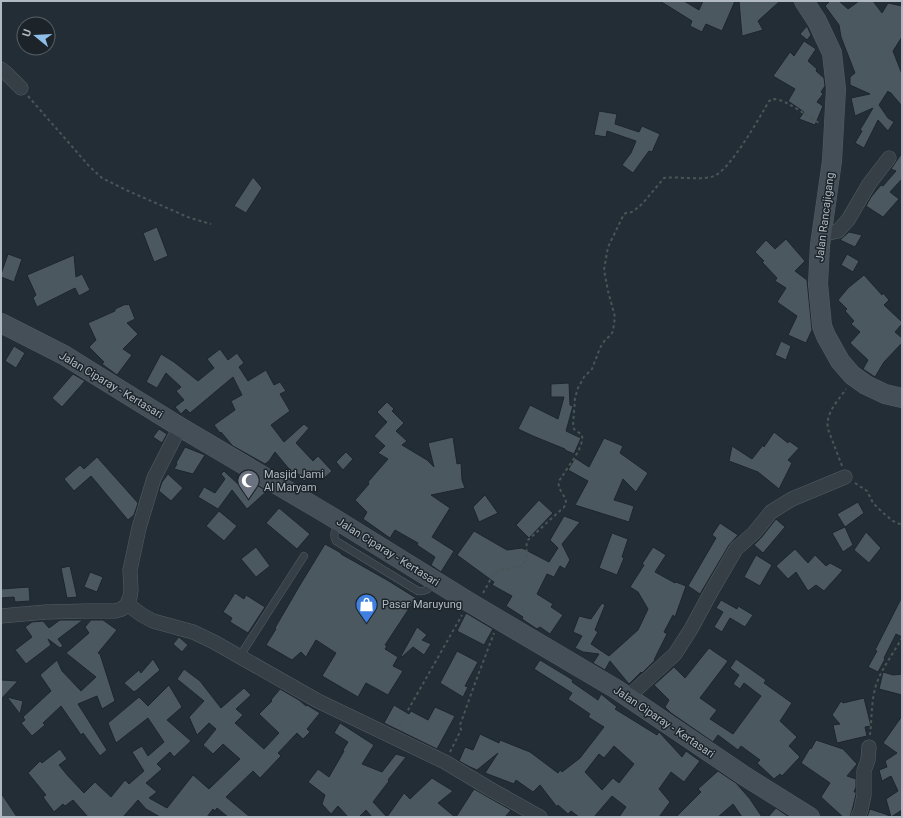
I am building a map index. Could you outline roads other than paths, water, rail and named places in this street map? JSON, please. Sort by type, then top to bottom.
[{"type":"main road","name":"Jalan Rancajigang","points":[[804,1],[817,21],[832,53],[836,89],[832,161],[820,245],[818,284],[822,326],[840,361],[855,376],[866,385],[885,394],[902,398]]},
{"type":"main road","name":"Jalan Ciparay - Kertasari","points":[[1,323],[64,355],[180,427],[289,491],[472,604],[628,697],[727,765],[810,817]]},
{"type":"street","points":[[1,69],[21,88]]},
{"type":"street","points":[[822,232],[829,233],[838,231],[848,220],[869,184],[889,158]]},
{"type":"street","points":[[1,616],[60,612],[115,611],[122,609],[127,604],[131,590],[130,570],[139,528],[154,478],[180,427]]},
{"type":"street","points":[[628,697],[675,654],[691,629],[736,549],[754,533],[771,512],[792,499],[845,477]]},
{"type":"street","points":[[127,604],[153,621],[193,632],[214,642],[318,701],[445,762],[540,817]]},
{"type":"street","points":[[858,817],[864,795],[864,771],[868,760],[869,746]]},
{"type":"lane","points":[[240,656],[304,556]]},
{"type":"place","name":"Masjid Jami Al Maryam","points":[[249,500]]},
{"type":"place","name":"Pasar Maruyung","points":[[366,624]]}]
